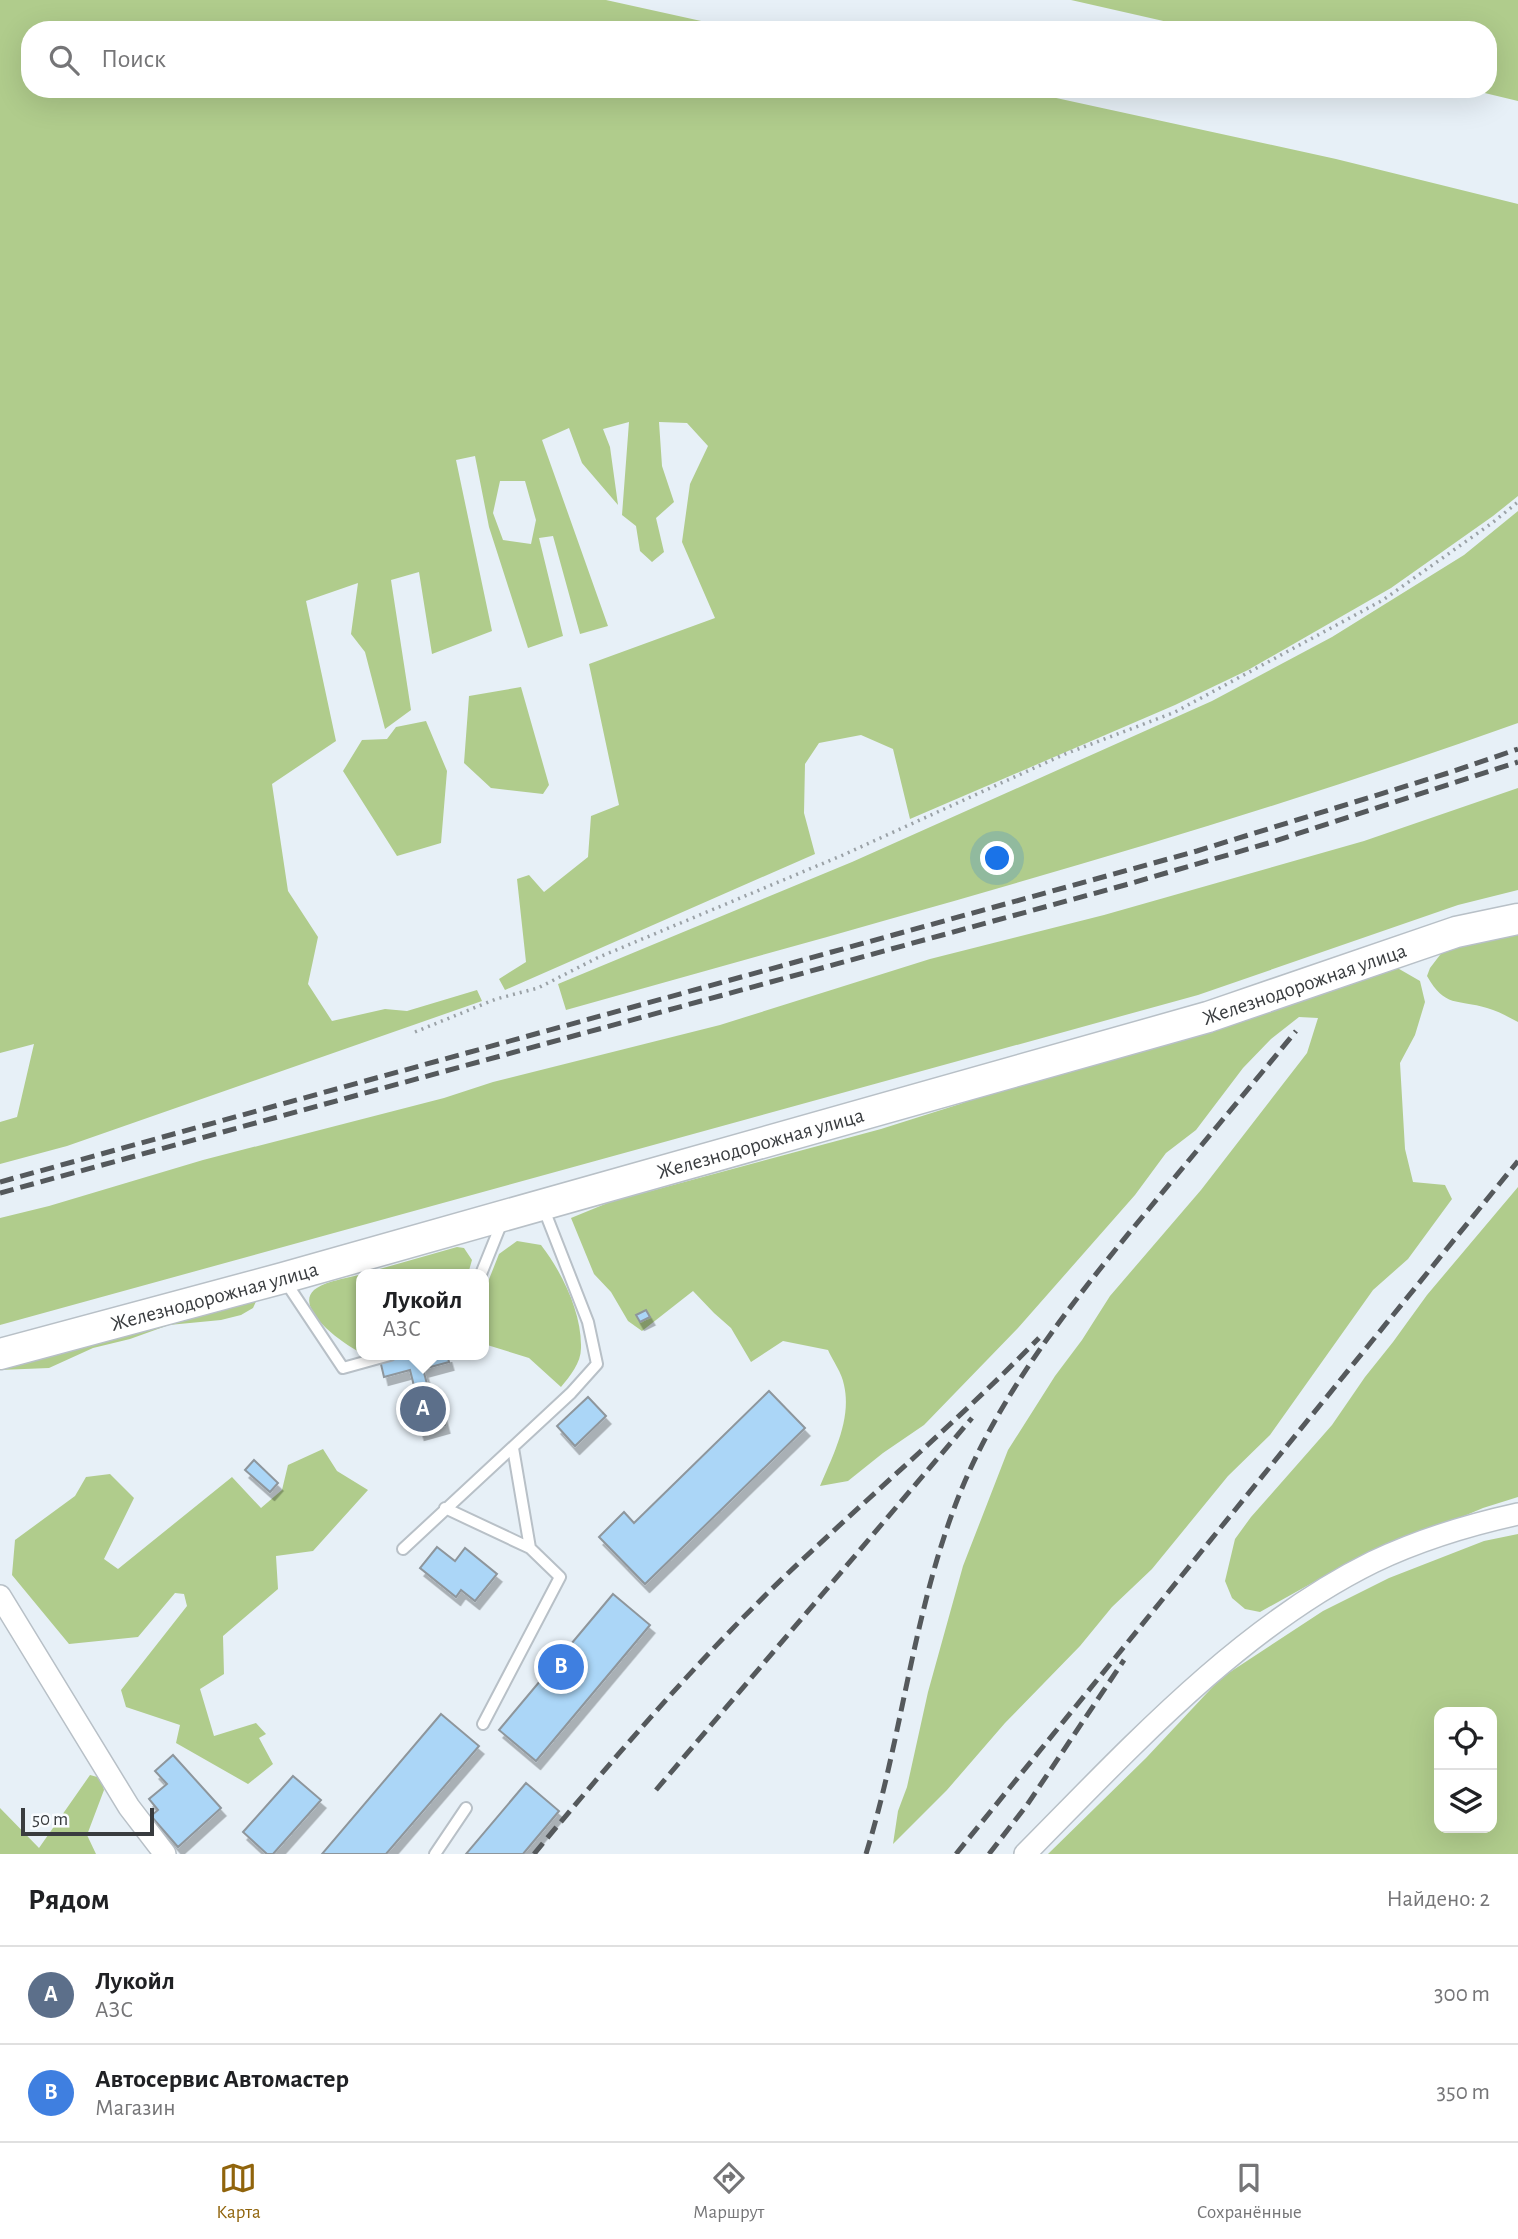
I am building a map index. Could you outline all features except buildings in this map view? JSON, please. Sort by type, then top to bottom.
[{"type":"main road","name":"Железнодорожная улица","points":[[0,1354],[283,1278],[1209,1017],[1456,932],[1518,919]]},
{"type":"street","points":[[1025,1854],[1217,1668],[1297,1607],[1336,1582],[1394,1553],[1454,1530],[1518,1514]]},
{"type":"street","points":[[0,1596],[129,1807],[165,1854]]},
{"type":"lane","points":[[403,1549],[513,1448],[597,1364],[588,1322],[542,1205]]},
{"type":"lane","points":[[483,1269],[504,1216]]},
{"type":"lane","points":[[283,1278],[343,1368],[372,1360]]},
{"type":"lane","points":[[513,1448],[530,1548]]},
{"type":"lane","points":[[445,1508],[530,1548],[559,1577],[483,1724]]},
{"type":"lane","points":[[435,1854],[467,1808]]},
{"type":"path","points":[[415,1032],[496,999],[538,988],[597,958],[843,855],[1065,754],[1175,712],[1383,600],[1518,502]]},
{"type":"green space","points":[[0,0],[606,0],[701,21],[21,21],[21,98],[1056,98],[1336,159],[1518,204],[1518,496],[1493,516],[1391,588],[1248,670],[1175,705],[910,819],[893,749],[861,735],[819,743],[805,764],[804,813],[815,854],[505,990],[499,979],[526,962],[517,879],[529,875],[544,892],[588,857],[591,816],[619,805],[589,664],[715,618],[682,542],[690,484],[708,446],[687,423],[659,422],[662,466],[674,502],[656,518],[664,552],[652,562],[640,551],[636,526],[622,515],[629,422],[603,429],[610,447],[618,505],[582,463],[569,428],[542,440],[608,626],[580,634],[553,536],[539,538],[563,636],[528,648],[489,527],[475,456],[456,460],[492,631],[432,654],[419,572],[391,580],[411,710],[385,729],[365,652],[351,634],[358,583],[306,601],[336,741],[272,784],[288,891],[318,937],[308,984],[332,1021],[385,1009],[407,1011],[477,990],[482,1001],[67,1146],[0,1164],[0,1122],[17,1117],[34,1044],[0,1053]],"holes":[[[500,481],[525,481],[536,520],[531,544],[503,540],[493,513]]]},
{"type":"green space","points":[[1071,0],[1518,0],[1518,101],[1497,96],[1497,21],[1163,21]]},
{"type":"green space","points":[[1518,511],[1518,723],[1401,764],[1045,875],[566,1010],[558,984],[852,862],[1212,701],[1332,637],[1464,555]]},
{"type":"green space","points":[[521,687],[549,785],[543,794],[491,788],[464,763],[469,696]]},
{"type":"green space","points":[[426,721],[447,771],[441,843],[397,856],[343,771],[362,740],[387,739],[396,727]]},
{"type":"green space","points":[[1518,788],[1518,890],[1458,905],[1198,995],[0,1325],[0,1218],[203,1160],[444,1098],[493,1082],[720,1025],[930,959],[1104,915],[1364,841]]},
{"type":"green space","points":[[1518,931],[1518,1022],[1491,1009],[1446,998],[1427,976],[1443,951]]},
{"type":"green space","points":[[1394,966],[1420,981],[1425,1002],[1415,1035],[1400,1063],[1405,1149],[1413,1182],[1445,1185],[1452,1199],[1408,1259],[1373,1290],[1270,1435],[1228,1476],[1152,1569],[1112,1607],[1080,1646],[1005,1723],[947,1790],[893,1844],[898,1811],[907,1787],[928,1692],[963,1566],[1008,1450],[1110,1296],[1201,1190],[1307,1053],[1318,1018],[1299,1017],[1271,1039],[1243,1068],[1196,1130],[1166,1153],[1135,1195],[1018,1328],[924,1425],[848,1481],[820,1486],[840,1437],[846,1398],[843,1381],[828,1350],[783,1341],[751,1362],[731,1328],[693,1291],[642,1331],[628,1321],[611,1292],[594,1274],[571,1218],[610,1202],[881,1129],[1006,1087]]},
{"type":"green space","points":[[1518,1187],[1518,1497],[1364,1554],[1260,1612],[1245,1609],[1232,1598],[1225,1581],[1235,1539],[1332,1425],[1427,1295]]},
{"type":"green space","points":[[517,1241],[541,1245],[563,1280],[578,1321],[581,1354],[561,1387],[529,1358],[489,1346],[489,1279],[499,1254]]},
{"type":"green space","points":[[457,1247],[464,1248],[472,1260],[469,1269],[380,1269]]},
{"type":"green space","points":[[356,1275],[356,1349],[324,1326],[310,1307],[309,1298],[314,1290]]},
{"type":"green space","points":[[258,1297],[253,1308],[241,1315],[221,1320],[169,1325],[130,1339],[93,1348],[49,1368],[0,1370],[0,1361]]},
{"type":"green space","points":[[323,1449],[337,1471],[368,1490],[313,1551],[276,1556],[278,1589],[223,1636],[224,1674],[200,1689],[214,1736],[256,1723],[266,1734],[259,1738],[273,1764],[248,1784],[176,1743],[180,1725],[126,1707],[121,1690],[187,1606],[184,1594],[175,1593],[138,1637],[69,1644],[12,1575],[15,1540],[75,1496],[86,1477],[110,1474],[134,1498],[104,1559],[118,1569],[232,1477],[261,1508],[282,1490],[288,1465]]},
{"type":"green space","points":[[1518,1534],[1518,1854],[1048,1854],[1146,1758],[1221,1678],[1323,1611],[1389,1578],[1484,1541]]},
{"type":"green space","points":[[90,1775],[101,1778],[104,1790],[87,1835],[96,1854],[0,1854],[0,1808],[39,1848]]},
{"type":"railway","points":[[0,1182],[1197,851],[1518,749]]},
{"type":"railway","points":[[0,1193],[1125,885],[1272,842],[1518,762]]},
{"type":"railway","points":[[866,1854],[933,1572],[965,1481],[982,1445],[1023,1374],[1071,1306],[1296,1031]]},
{"type":"railway","points":[[956,1854],[1518,1161]]},
{"type":"railway","points":[[534,1854],[655,1713],[750,1611],[1039,1338]]},
{"type":"railway","points":[[656,1790],[972,1418]]},
{"type":"railway","points":[[989,1854],[1027,1805],[1124,1660]]},
{"type":"place","name":"Лукойл","points":[[423,1409]]},
{"type":"place","name":"Автосервис Автомастер","points":[[561,1667]]}]
